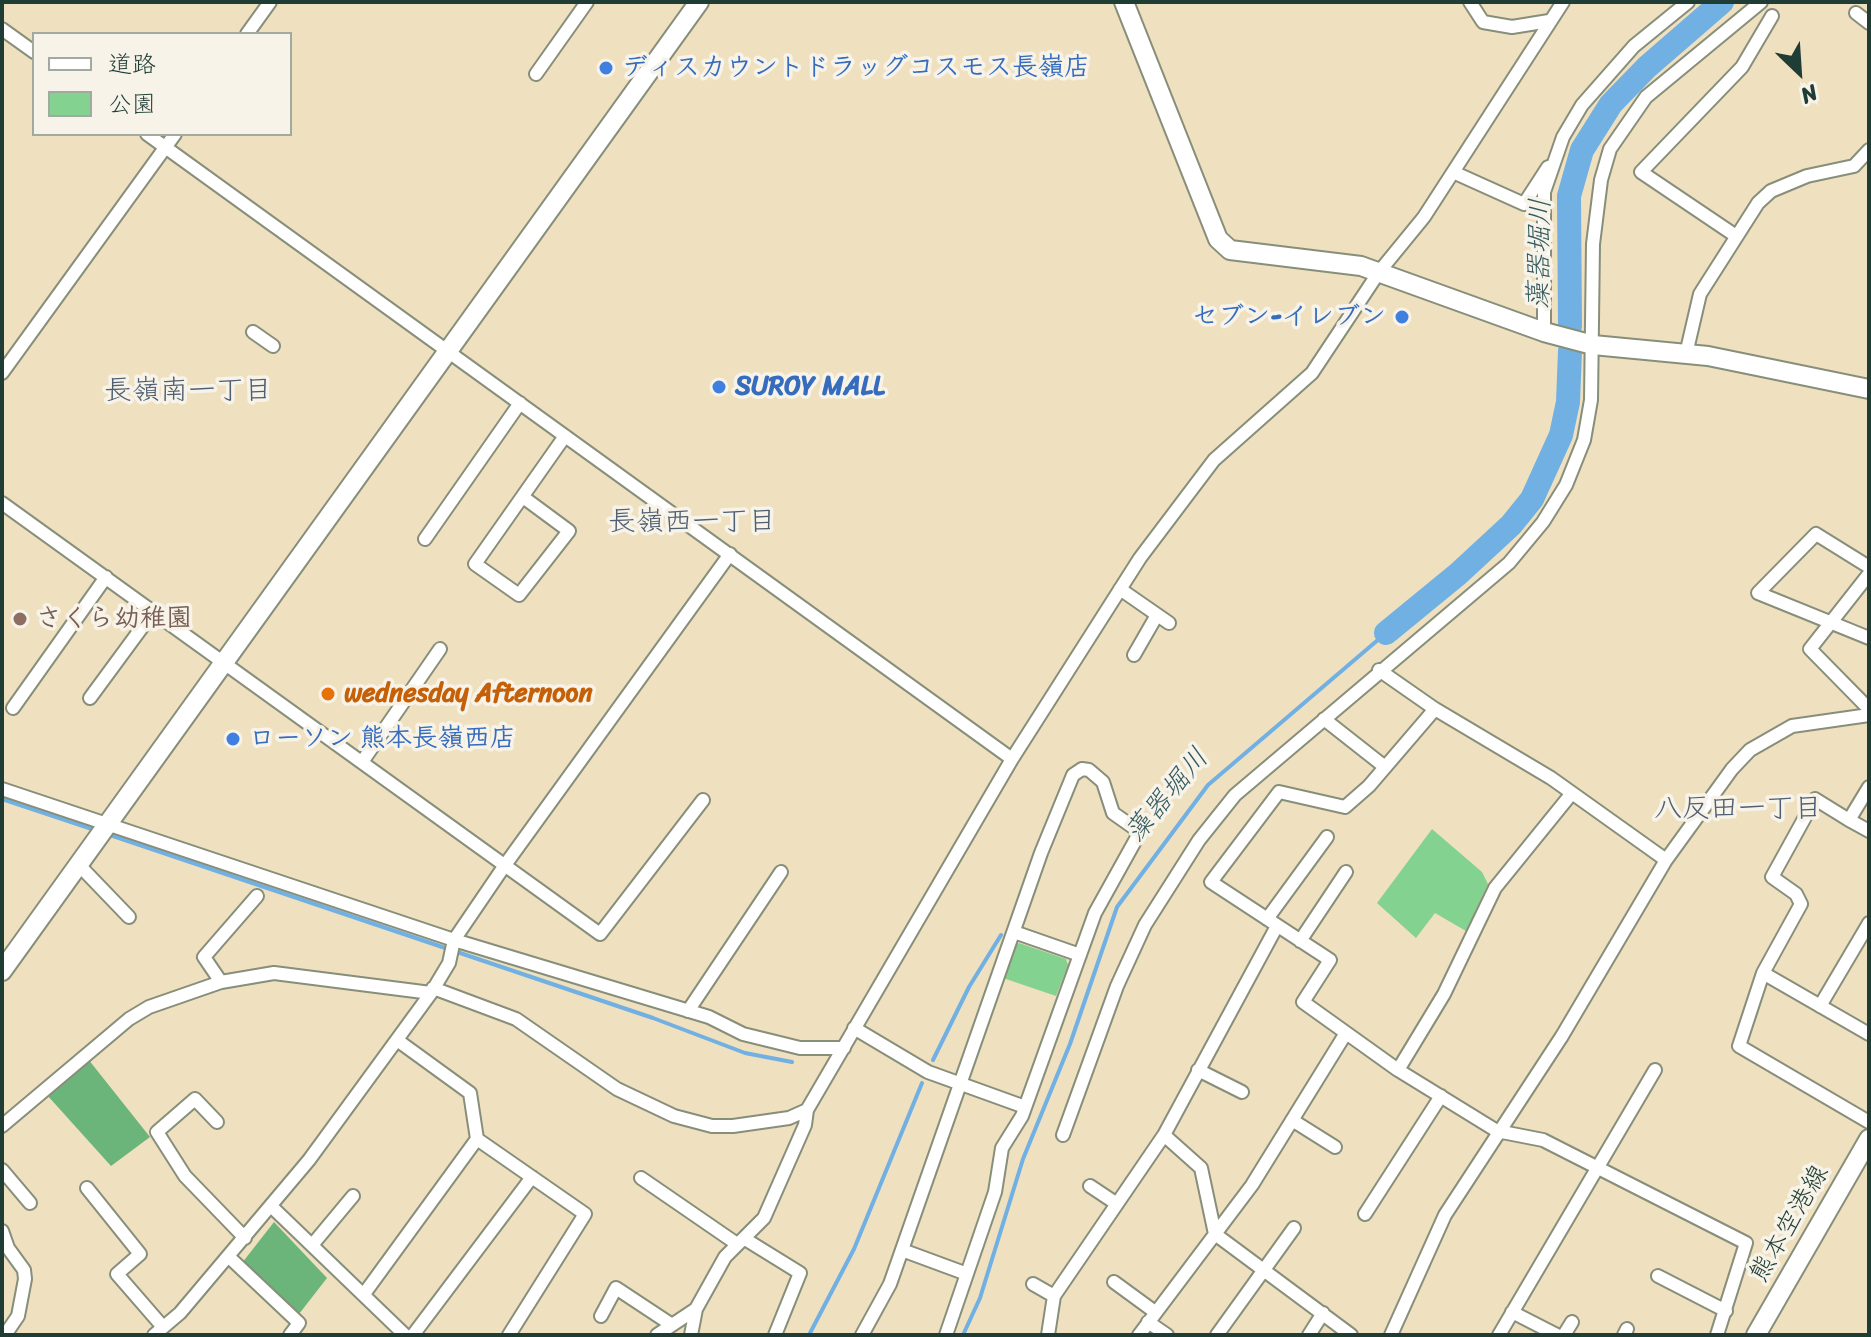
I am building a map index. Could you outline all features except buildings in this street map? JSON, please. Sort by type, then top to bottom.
[{"type":"street","points":[[248,32],[270,2]]},
{"type":"street","points":[[536,74],[587,2]]},
{"type":"street","points":[[2,971],[699,2]]},
{"type":"street","points":[[1124,2],[1222,245],[1238,253],[1361,266],[1544,332],[1593,345],[1686,354],[1869,389]]},
{"type":"street","points":[[1470,2],[1483,22],[1512,27],[1549,21]]},
{"type":"street","points":[[691,1335],[696,1309],[725,1257],[764,1218],[805,1125],[807,1110],[854,1028],[1012,759],[1120,589],[1214,460],[1312,373],[1379,272],[1424,217],[1563,2]]},
{"type":"street","points":[[1453,172],[1524,204],[1582,105],[1634,46],[1688,2]]},
{"type":"street","points":[[1063,1135],[1117,986],[1145,925],[1199,840],[1235,795],[1509,563],[1543,522],[1566,485],[1584,440],[1591,400],[1593,244],[1601,180],[1610,149],[1646,97],[1761,2]]},
{"type":"street","points":[[1856,13],[1869,23]]},
{"type":"street","points":[[1736,236],[1641,172],[1742,67],[1772,16]]},
{"type":"street","points":[[2,29],[32,51]]},
{"type":"street","points":[[150,136],[1012,759]]},
{"type":"street","points":[[2,373],[173,136]]},
{"type":"street","points":[[1544,332],[1544,192],[1558,150]]},
{"type":"street","points":[[1686,354],[1700,294],[1758,203],[1771,191],[1825,170],[1854,166],[1869,150]]},
{"type":"street","points":[[253,332],[273,346]]},
{"type":"street","points":[[425,539],[520,403]]},
{"type":"street","points":[[523,497],[569,531],[519,595],[475,564],[565,436]]},
{"type":"street","points":[[2,503],[600,934],[703,800]]},
{"type":"street","points":[[1869,567],[1816,534],[1758,593],[1869,638]]},
{"type":"street","points":[[87,1188],[140,1254],[117,1274],[159,1331],[272,1207],[397,1040],[449,963],[454,940],[505,865],[730,554]]},
{"type":"street","points":[[1869,574],[1810,649],[1869,712]]},
{"type":"street","points":[[13,708],[106,577]]},
{"type":"street","points":[[1120,589],[1169,623]]},
{"type":"street","points":[[90,698],[154,611]]},
{"type":"street","points":[[1134,655],[1157,615]]},
{"type":"street","points":[[362,762],[440,649]]},
{"type":"street","points":[[1379,670],[1435,709],[1572,793],[1666,860]]},
{"type":"street","points":[[1435,709],[1385,767],[1345,807],[1286,791],[1279,792],[1211,882],[1330,960],[1303,1002],[1398,1070],[1497,1131],[1543,1140],[1746,1243],[1717,1335]]},
{"type":"street","points":[[1391,1335],[1445,1215],[1497,1131],[1562,1036],[1666,860],[1750,750],[1792,726],[1869,712]]},
{"type":"street","points":[[1324,719],[1385,767]]},
{"type":"street","points":[[862,1335],[886,1293],[902,1250],[1041,853],[1073,775],[1082,769],[1089,770],[1103,782],[1113,813],[1140,832],[1095,913],[1025,1107],[999,1156],[995,1192],[946,1335]]},
{"type":"street","points":[[1849,820],[1869,787]]},
{"type":"street","points":[[2,789],[454,940],[688,1011],[743,1034],[800,1048],[844,1048]]},
{"type":"street","points":[[1398,1070],[1444,994],[1495,888],[1572,793]]},
{"type":"street","points":[[1869,831],[1815,799],[1772,877],[1796,894],[1801,904],[1763,973],[1739,1046],[1869,1122]]},
{"type":"street","points":[[1048,1335],[1054,1296],[1164,1135],[1272,923],[1327,837]]},
{"type":"street","points":[[78,864],[129,917]]},
{"type":"street","points":[[688,1011],[781,872]]},
{"type":"street","points":[[1300,941],[1346,872]]},
{"type":"street","points":[[221,982],[204,957],[257,896]]},
{"type":"street","points":[[1820,1006],[1869,923]]},
{"type":"street","points":[[1014,932],[1080,955]]},
{"type":"street","points":[[2,1126],[129,1019],[149,1007],[221,982],[274,973],[432,990],[516,1019],[617,1089],[674,1116],[712,1126],[789,1118],[807,1110]]},
{"type":"street","points":[[1763,973],[1869,1034]]},
{"type":"street","points":[[854,1028],[928,1072],[1025,1107]]},
{"type":"street","points":[[1139,1335],[1252,1185],[1346,1033]]},
{"type":"street","points":[[364,1294],[477,1139],[470,1093],[397,1040]]},
{"type":"street","points":[[1198,1070],[1242,1092]]},
{"type":"street","points":[[1499,1335],[1655,1070]]},
{"type":"street","points":[[1365,1214],[1441,1096]]},
{"type":"street","points":[[217,1122],[195,1099],[157,1132],[185,1176],[245,1238]]},
{"type":"street","points":[[1292,1120],[1335,1147]]},
{"type":"street","points":[[1164,1135],[1201,1168],[1215,1234],[1351,1335]]},
{"type":"street","points":[[477,1139],[585,1214],[509,1335]]},
{"type":"street","name":"熊本空港線","points":[[1756,1335],[1869,1139]]},
{"type":"street","points":[[2,1170],[30,1203]]},
{"type":"street","points":[[413,1335],[532,1177]]},
{"type":"street","points":[[641,1178],[741,1242],[800,1273],[775,1335]]},
{"type":"street","points":[[1090,1186],[1117,1204]]},
{"type":"street","points":[[313,1244],[353,1196]]},
{"type":"street","points":[[272,1207],[405,1335]]},
{"type":"street","points":[[1217,1335],[1294,1228]]},
{"type":"street","points":[[2,1231],[25,1279],[18,1316],[4,1334]]},
{"type":"street","points":[[902,1250],[967,1274]]},
{"type":"street","points":[[229,1257],[299,1323],[290,1335]]},
{"type":"street","points":[[1658,1276],[1726,1311]]},
{"type":"street","points":[[1114,1282],[1167,1335]]},
{"type":"street","points":[[1033,1284],[1054,1296]]},
{"type":"street","points":[[601,1316],[616,1288],[672,1325]]},
{"type":"street","points":[[657,1335],[696,1309]]},
{"type":"street","points":[[1512,1312],[1557,1335]]},
{"type":"street","points":[[1309,1335],[1323,1313]]},
{"type":"street","points":[[1564,1335],[1572,1322]]},
{"type":"green space","points":[[1432,829],[1482,872],[1488,884],[1466,931],[1435,913],[1416,938],[1377,903]]},
{"type":"green space","points":[[1019,943],[1066,959],[1068,965],[1056,996],[1003,978],[1014,946]]},
{"type":"green space","points":[[88,1059],[150,1137],[111,1166],[47,1095]]},
{"type":"green space","points":[[274,1222],[327,1278],[299,1314],[242,1263]]},
{"type":"waterway","name":"藻器堀川","points":[[1570,326],[1569,196],[1582,150],[1611,104],[1647,67],[1722,2]]},
{"type":"waterway","name":"藻器堀川","points":[[1386,633],[1458,574],[1511,525],[1532,499],[1561,435],[1568,402],[1570,351]]},
{"type":"waterway","name":"藻器堀川","points":[[963,1335],[980,1298],[1023,1159],[1070,1044],[1117,907],[1208,785],[1386,633]]},
{"type":"waterway","points":[[2,799],[95,830]]},
{"type":"waterway","points":[[107,834],[653,1018],[745,1053],[792,1062]]},
{"type":"waterway","points":[[933,1060],[969,987],[1001,935]]},
{"type":"waterway","points":[[809,1335],[854,1249],[922,1083]]},
{"type":"place","name":"ディスカウントドラッグコスモス長嶺店","points":[[606,68]]},
{"type":"place","name":"セブン-イレブン","points":[[1402,317]]},
{"type":"place","name":"SUROY MALL","points":[[719,387]]},
{"type":"place","name":"さくら幼稚園","points":[[20,619]]},
{"type":"place","name":"wednesday Afternoon","points":[[328,694]]},
{"type":"place","name":"ローソン 熊本長嶺西店","points":[[233,739]]},
{"type":"district","name":"長嶺南一丁目","points":[[188,392]]},
{"type":"district","name":"長嶺西一丁目","points":[[692,523]]},
{"type":"district","name":"八反田一丁目","points":[[1738,810]]}]
